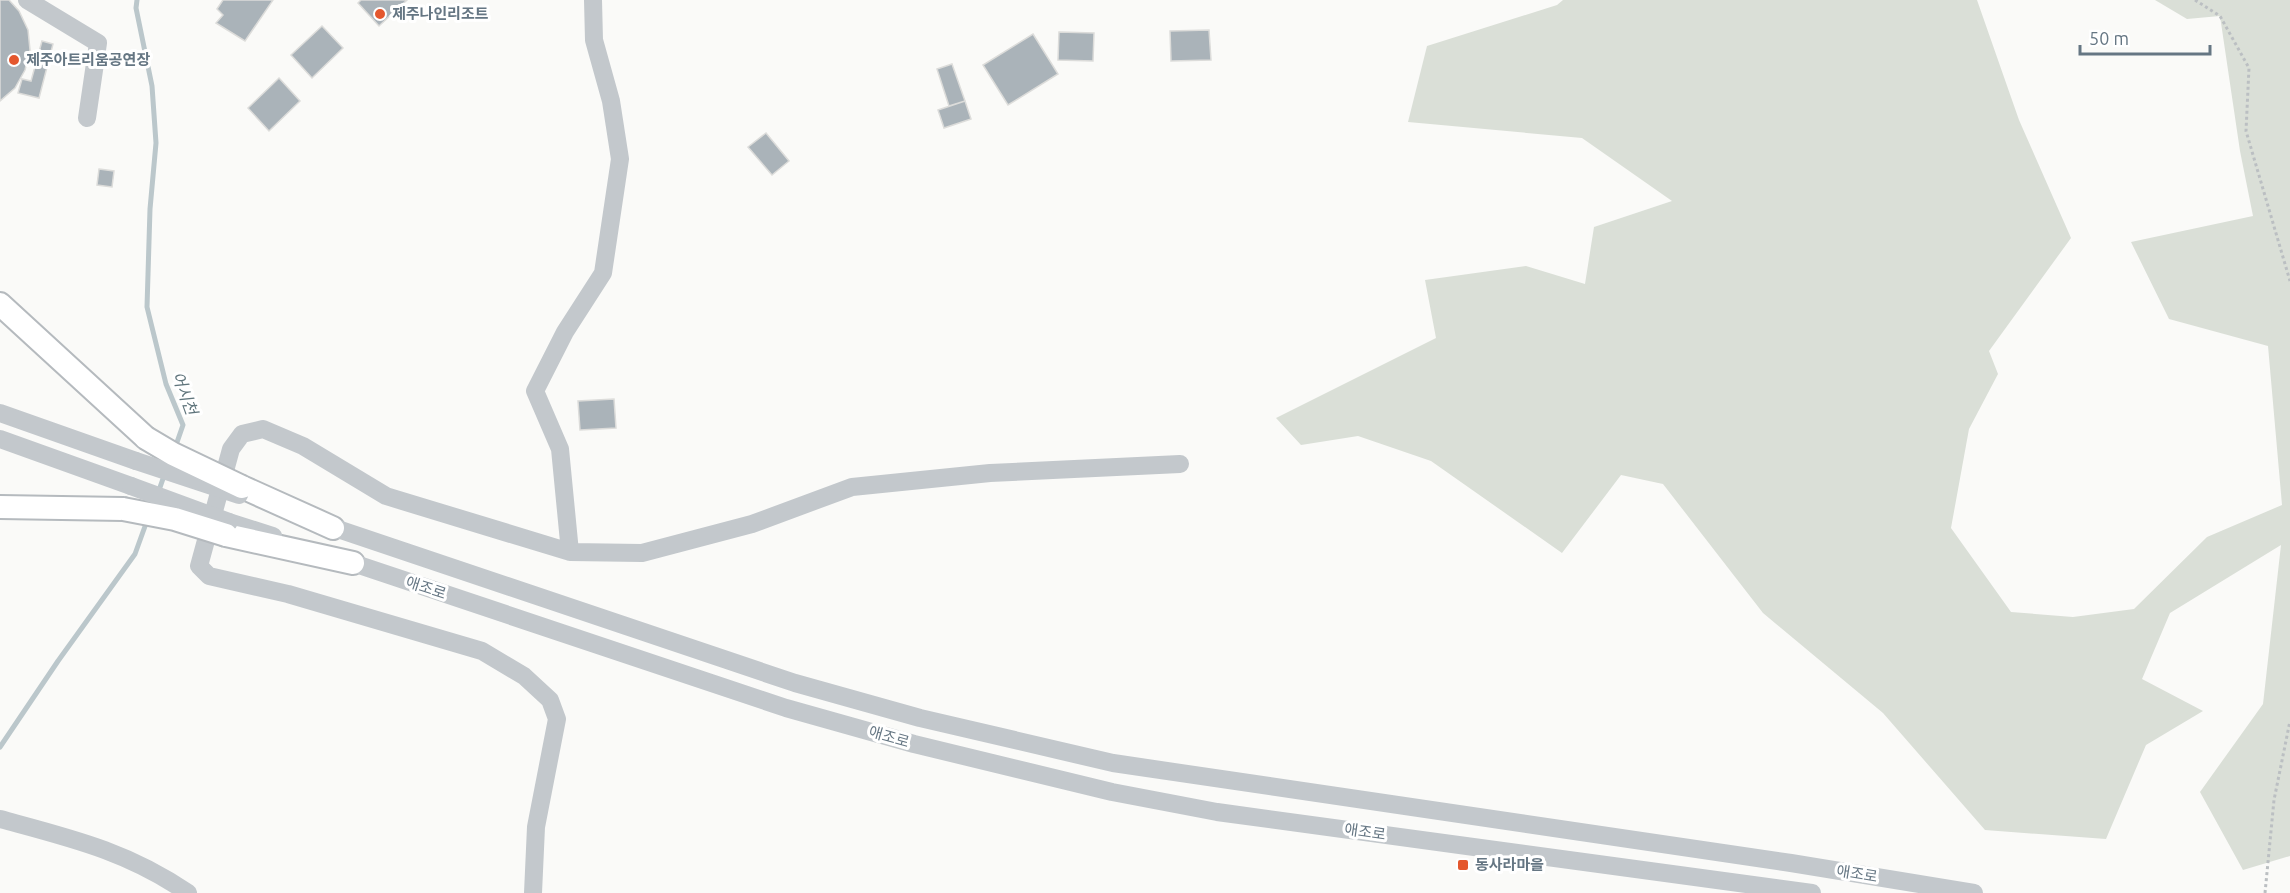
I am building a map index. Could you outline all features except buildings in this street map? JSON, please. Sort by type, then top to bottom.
[{"type":"main road","points":[[0,304],[146,438],[241,491],[333,528]]},
{"type":"main road","points":[[0,507],[123,509],[227,528],[353,563]]},
{"type":"street","points":[[27,0],[98,43],[87,118]]},
{"type":"street","points":[[570,552],[560,449],[535,391],[565,332],[603,273],[620,159],[611,101],[594,40],[593,0]]},
{"type":"street","points":[[0,413],[136,462],[241,491]]},
{"type":"street","points":[[533,893],[536,827],[557,719],[550,700],[524,676],[482,651],[300,597],[209,576],[199,566],[231,449],[242,434],[263,429],[303,446],[386,496],[570,552],[642,553],[752,524],[852,487],[990,473],[1180,464]]},
{"type":"street","points":[[0,439],[131,486],[227,528]]},
{"type":"street","name":"애조로","points":[[333,528],[795,683],[920,718],[1113,763],[1779,861],[1974,893]]},
{"type":"street","name":"애조로","points":[[353,563],[786,708],[934,749],[1112,792],[1217,812],[1812,893]]},
{"type":"street","points":[[0,819],[106,849],[162,875],[188,893]]},
{"type":"path","points":[[2195,0],[2220,16],[2249,68],[2246,130],[2290,281]]},
{"type":"path","points":[[2265,893],[2274,800],[2290,721]]},
{"type":"shaded area","points":[[1563,0],[1977,0],[2019,120],[2071,238],[1989,351],[1998,374],[1969,429],[1951,528],[2011,612],[2073,617],[2134,609],[2207,537],[2282,505],[2268,346],[2169,319],[2131,242],[2253,216],[2240,151],[2220,16],[2187,19],[2155,0],[2290,0],[2290,856],[2243,870],[2200,792],[2263,704],[2281,545],[2170,613],[2142,679],[2203,711],[2146,745],[2106,839],[1985,830],[1883,713],[1763,613],[1663,484],[1621,475],[1562,553],[1431,461],[1358,436],[1301,445],[1276,418],[1436,338],[1425,280],[1526,266],[1585,284],[1594,227],[1672,201],[1582,138],[1408,122],[1427,46],[1557,5]]},
{"type":"waterway","name":"어시천","points":[[137,0],[136,8],[152,86],[156,143],[150,209],[147,307],[166,384],[183,425],[175,448]]},
{"type":"waterway","name":"어시천","points":[[158,493],[165,473]]},
{"type":"waterway","name":"어시천","points":[[0,747],[135,554],[148,518]]},
{"type":"place","name":"제주나인리조트","points":[[380,14]]},
{"type":"place","name":"제주아트리움공연장","points":[[14,60]]},
{"type":"place","name":"동사라마을","points":[[1463,865]]}]
